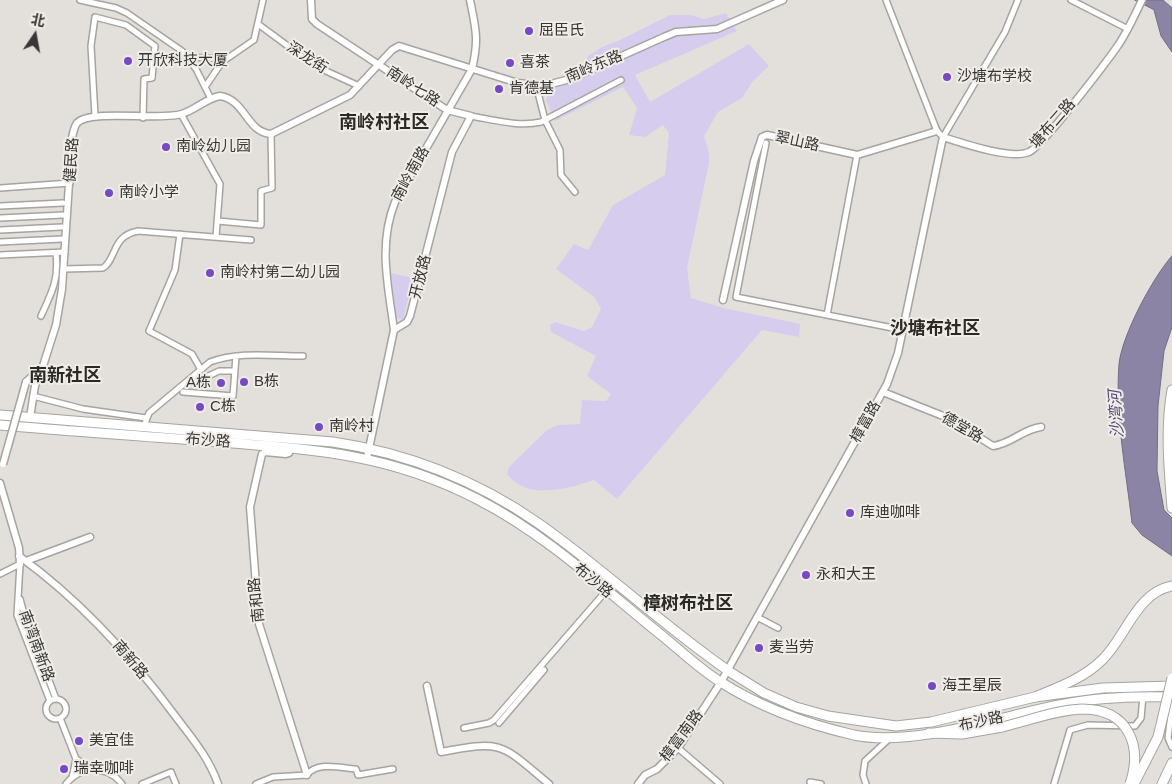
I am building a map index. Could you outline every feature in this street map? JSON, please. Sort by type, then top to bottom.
[{"type":"main road","points":[[1172,390],[1168,463],[1172,508]]},
{"type":"main road","name":"布沙路","points":[[0,415],[145,422],[333,442],[370,447],[454,475],[512,506],[539,524],[727,670],[764,693],[796,707],[828,716],[896,726],[931,722],[1035,697],[1118,687],[1172,686]]},
{"type":"main road","name":"布沙路","points":[[0,425],[291,448],[367,458],[419,473],[480,500],[531,532],[720,682],[760,704],[791,718],[850,734],[890,738],[928,733],[1083,700],[1143,696],[1172,698]]},
{"type":"main road","points":[[1035,697],[1078,678],[1103,660],[1153,593],[1172,586]]},
{"type":"main road","points":[[1134,784],[1158,737],[1172,678]]},
{"type":"main road","points":[[760,704],[764,693]]},
{"type":"main road","points":[[928,733],[962,734],[1080,709],[1099,711],[1109,715],[1126,728],[1134,743],[1136,762],[1130,784]]},
{"type":"main road","points":[[1162,784],[1172,763]]},
{"type":"main road","points":[[1169,784],[1172,777]]},
{"type":"street","points":[[80,0],[116,8],[127,13],[188,57],[211,99]]},
{"type":"street","points":[[205,87],[226,59],[254,40],[263,0]]},
{"type":"street","name":"南岭七路","points":[[311,0],[312,19],[317,24],[447,110]]},
{"type":"street","name":"南岭南路","points":[[394,330],[384,248],[388,220],[395,202],[472,70],[478,46],[477,30],[470,0]]},
{"type":"street","name":"南岭东路","points":[[378,65],[392,50],[401,46],[518,83],[551,84],[570,79],[676,32],[718,29],[783,0]]},
{"type":"street","points":[[886,0],[937,132],[943,137],[1005,32],[1018,0]]},
{"type":"street","points":[[1071,0],[1129,27],[1142,0]]},
{"type":"street","points":[[143,118],[144,79],[152,78],[155,46],[126,25],[95,17],[91,46],[95,116],[143,118],[166,117],[181,114],[220,96],[228,97],[244,111],[256,130],[270,134],[350,95],[378,65]]},
{"type":"street","name":"深龙街","points":[[258,24],[315,66],[359,86]]},
{"type":"street","name":"塘布二路","points":[[943,137],[1000,151],[1016,154],[1028,153],[1051,130],[1118,45],[1129,27]]},
{"type":"street","points":[[188,57],[226,59]]},
{"type":"street","points":[[447,110],[471,116],[532,124],[545,120],[621,80]]},
{"type":"street","points":[[536,85],[545,120],[557,142],[561,175],[574,192]]},
{"type":"street","points":[[181,114],[220,184],[216,237]]},
{"type":"street","name":"健民路","points":[[2,467],[26,382],[43,366],[56,325],[64,269],[74,128],[82,119],[95,116]]},
{"type":"street","name":"开放路","points":[[394,330],[407,322],[410,316],[452,152],[471,116]]},
{"type":"street","name":"翠山路","points":[[723,300],[754,161],[762,137],[767,135],[857,155],[937,132]]},
{"type":"street","points":[[218,221],[261,225],[261,191],[272,188],[270,134]]},
{"type":"street","name":"樟富路","points":[[720,682],[883,392],[896,364],[943,137]]},
{"type":"street","points":[[766,143],[736,297],[903,330]]},
{"type":"street","points":[[828,315],[857,155]]},
{"type":"street","points":[[0,188],[70,184]]},
{"type":"street","points":[[0,206],[63,203]]},
{"type":"street","points":[[0,218],[63,215]]},
{"type":"street","points":[[0,230],[62,227]]},
{"type":"street","points":[[64,269],[103,268],[110,261],[116,245],[132,232],[252,240]]},
{"type":"street","points":[[180,234],[175,270],[149,331],[192,354],[200,368]]},
{"type":"street","points":[[0,242],[62,239]]},
{"type":"street","points":[[40,316],[42,306],[57,278],[56,252]]},
{"type":"street","points":[[0,255],[65,252]]},
{"type":"street","points":[[367,458],[394,330]]},
{"type":"street","points":[[183,392],[190,395],[233,396],[236,356]]},
{"type":"street","points":[[34,396],[74,407],[145,422],[200,368],[221,358],[236,356],[303,356]]},
{"type":"street","points":[[30,417],[43,366]]},
{"type":"street","points":[[194,380],[200,380],[214,373],[235,371]]},
{"type":"street","points":[[212,380],[214,373]]},
{"type":"street","name":"德堂路","points":[[883,392],[948,418],[993,446],[1005,444],[1030,430],[1040,427]]},
{"type":"street","name":"南和路","points":[[291,448],[291,451],[286,454],[265,452],[262,454],[250,507],[259,624],[308,775]]},
{"type":"street","name":"南湾南新路","points":[[0,483],[19,556],[23,562],[19,592],[24,614],[53,700]]},
{"type":"street","points":[[0,574],[23,562],[90,537]]},
{"type":"street","name":"南新路","points":[[23,562],[88,614],[117,643],[206,758],[218,784]]},
{"type":"street","points":[[499,723],[607,592]]},
{"type":"street","points":[[464,728],[489,723],[494,720],[607,592]]},
{"type":"street","points":[[757,617],[778,628]]},
{"type":"street","name":"樟富南路","points":[[638,784],[645,775],[657,769],[678,748],[720,682]]},
{"type":"street","points":[[427,686],[441,752],[476,745],[495,746],[514,755],[549,784]]},
{"type":"street","points":[[1054,784],[1070,730],[1088,724],[1136,726],[1141,718],[1143,696]]},
{"type":"street","points":[[53,700],[61,701],[65,706],[64,714],[60,718],[48,715],[47,706],[53,700]]},
{"type":"street","points":[[1172,705],[1168,738],[1172,748]]},
{"type":"street","points":[[60,718],[76,759],[72,778]]},
{"type":"street","points":[[866,784],[863,775],[865,762],[890,738]]},
{"type":"street","points":[[678,748],[720,784]]},
{"type":"street","points":[[76,759],[94,769],[112,774],[122,784]]},
{"type":"street","points":[[256,784],[273,778],[308,775],[314,768],[320,766],[356,769],[358,775],[393,770]]},
{"type":"street","points":[[66,784],[82,772],[94,769]]},
{"type":"street","points":[[142,784],[171,772],[176,784]]},
{"type":"street","points":[[810,782],[821,784]]},
{"type":"shaded area","points":[[1135,0],[1163,0],[1172,8],[1172,52],[1161,36],[1154,10]]},
{"type":"shaded area","points":[[726,13],[737,31],[635,75],[650,102],[749,44],[769,66],[753,81],[742,98],[718,112],[704,136],[709,153],[709,163],[687,268],[691,298],[724,308],[800,324],[799,337],[762,330],[617,499],[594,480],[560,489],[536,490],[525,488],[507,474],[509,467],[547,430],[558,425],[580,424],[582,400],[606,401],[611,394],[587,376],[596,356],[551,332],[550,325],[555,322],[584,331],[592,327],[601,309],[594,297],[556,269],[574,244],[588,250],[613,205],[665,175],[669,133],[663,125],[645,137],[629,135],[637,108],[623,87],[555,121],[546,100],[553,80],[581,70],[588,56],[602,47],[670,15],[691,15],[704,19]]},
{"type":"shaded area","points":[[1172,256],[1172,327],[1164,351],[1158,406],[1157,471],[1164,510],[1172,518],[1172,556],[1142,535],[1132,523],[1122,444],[1118,384],[1121,352],[1132,323],[1156,278]]},
{"type":"shaded area","points":[[391,273],[413,278],[403,320],[396,317]]},
{"type":"place","name":"屈臣氏","points":[[529,31]]},
{"type":"place","name":"开欣科技大厦","points":[[128,61]]},
{"type":"place","name":"喜茶","points":[[510,63]]},
{"type":"place","name":"沙塘布学校","points":[[947,77]]},
{"type":"place","name":"肯德基","points":[[499,89]]},
{"type":"place","name":"南岭幼儿园","points":[[166,147]]},
{"type":"place","name":"南岭小学","points":[[109,193]]},
{"type":"place","name":"南岭村第二幼儿园","points":[[210,273]]},
{"type":"place","name":"B栋","points":[[244,382]]},
{"type":"place","name":"A栋","points":[[221,383]]},
{"type":"place","name":"C栋","points":[[200,407]]},
{"type":"place","name":"南岭村","points":[[319,427]]},
{"type":"place","name":"库迪咖啡","points":[[850,513]]},
{"type":"place","name":"永和大王","points":[[806,575]]},
{"type":"place","name":"麦当劳","points":[[759,648]]},
{"type":"place","name":"海王星辰","points":[[932,686]]},
{"type":"place","name":"美宜佳","points":[[79,741]]},
{"type":"place","name":"瑞幸咖啡","points":[[64,769]]},
{"type":"district","name":"南岭村社区","points":[[384,123]]},
{"type":"district","name":"沙塘布社区","points":[[935,329]]},
{"type":"district","name":"南新社区","points":[[65,376]]},
{"type":"district","name":"樟树布社区","points":[[688,604]]},
{"type":"water label","name":"沙湾河","points":[[1117,414]]}]
